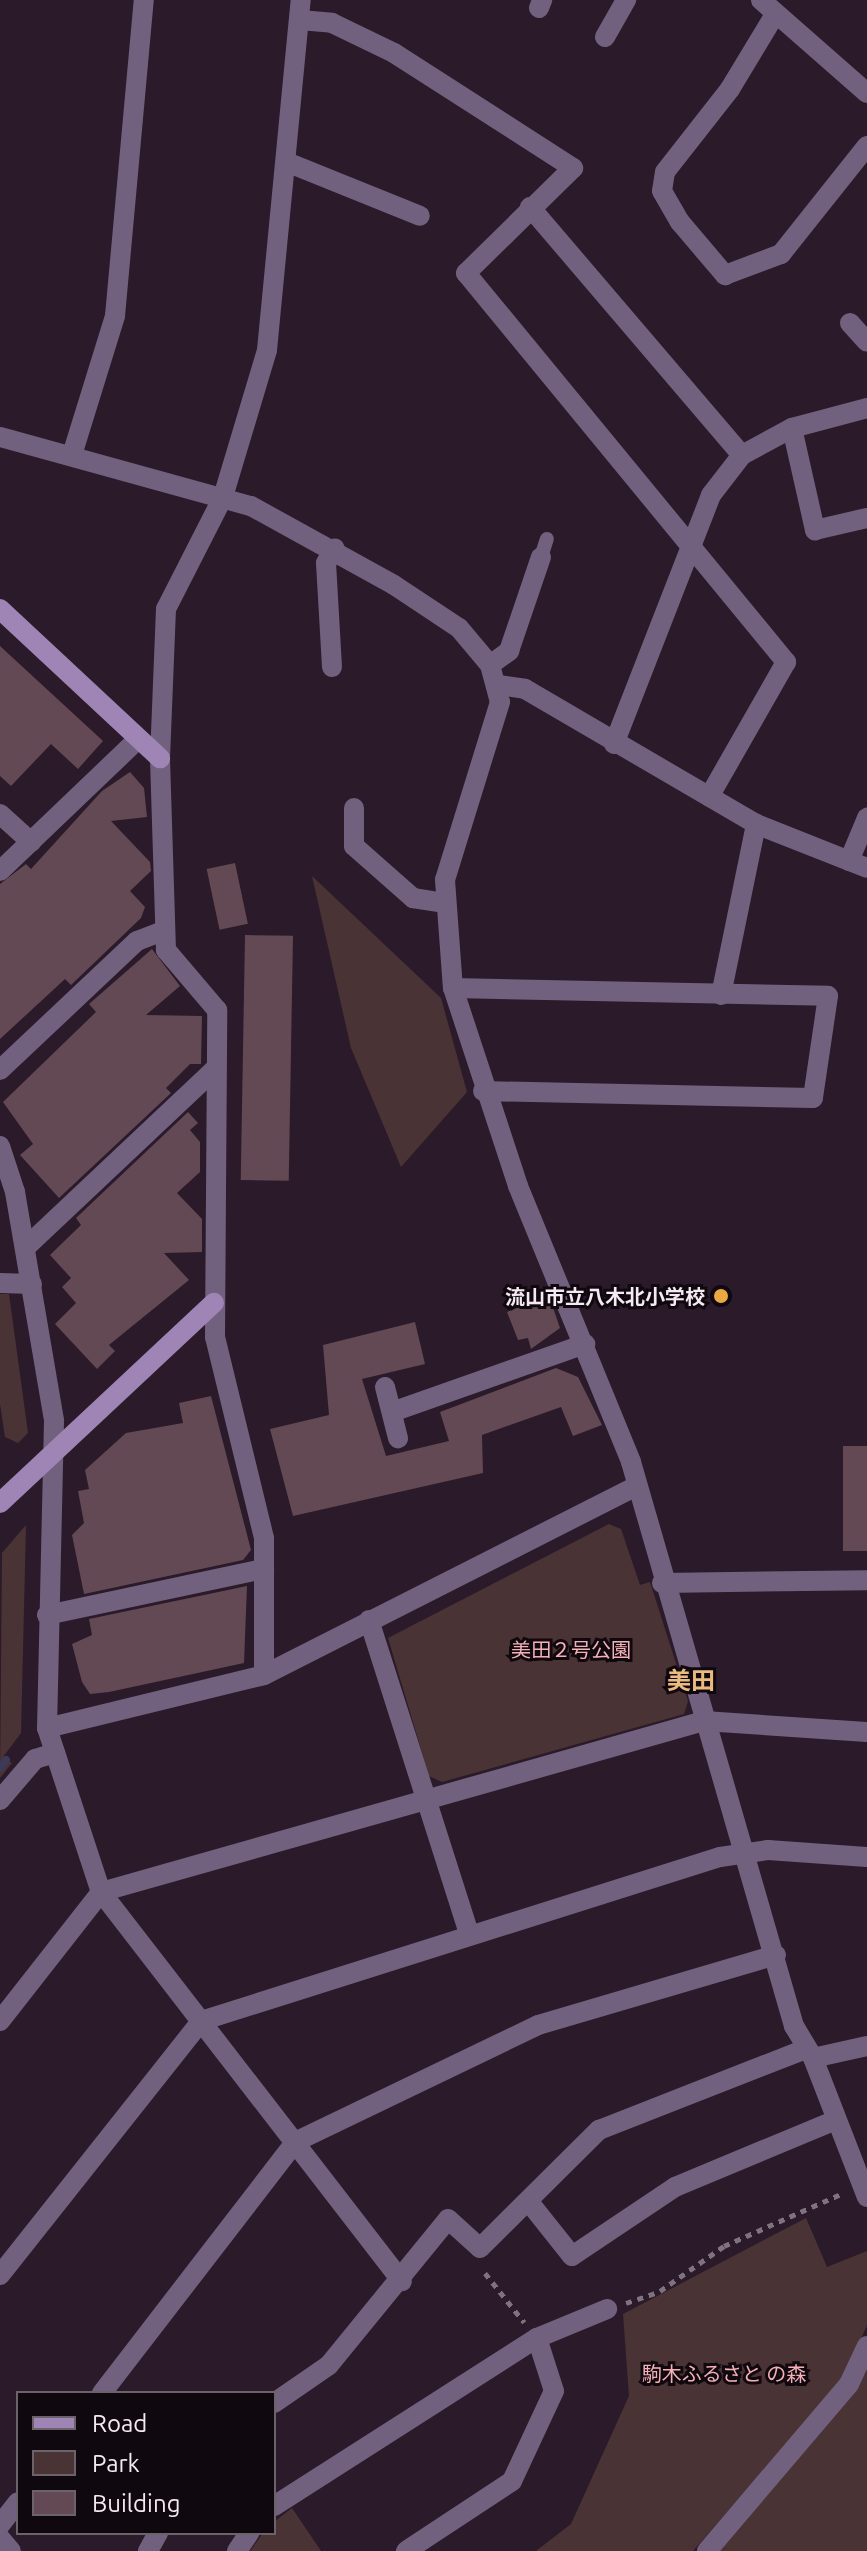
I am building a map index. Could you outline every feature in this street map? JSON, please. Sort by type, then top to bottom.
[{"type":"street","points":[[72,455],[115,316],[144,0]]},
{"type":"street","points":[[605,37],[626,0]]},
{"type":"street","points":[[867,93],[768,8],[730,89],[665,172],[662,191],[680,222],[725,275],[781,254],[867,146]]},
{"type":"street","points":[[264,1675],[264,1538],[222,1371],[214,1303],[217,1010],[166,950],[160,758],[166,609],[223,497],[267,350],[289,163],[301,10],[394,53],[573,168],[466,273],[786,662],[709,797]]},
{"type":"street","points":[[289,163],[420,216]]},
{"type":"street","points":[[530,207],[742,455]]},
{"type":"street","points":[[850,323],[867,342]]},
{"type":"street","points":[[614,744],[711,495],[742,455],[792,428],[867,408]]},
{"type":"street","points":[[792,428],[815,530],[867,518]]},
{"type":"street","points":[[0,437],[223,497],[335,548],[459,628],[490,665],[498,685],[500,702],[451,853],[444,903],[453,988],[483,1091],[585,1344],[636,1486],[662,1583],[808,2054],[836,2120],[859,2161],[858,2194]]},
{"type":"street","points":[[332,667],[326,563],[335,548]]},
{"type":"street","points":[[490,665],[509,651],[544,548]]},
{"type":"street","points":[[0,609],[160,758]]},
{"type":"street","points":[[498,685],[525,689],[614,744],[756,824],[858,865],[867,818]]},
{"type":"street","points":[[0,871],[138,739]]},
{"type":"street","points":[[354,808],[354,846],[413,898],[444,903]]},
{"type":"street","points":[[0,814],[31,842]]},
{"type":"street","points":[[721,995],[756,824]]},
{"type":"street","points":[[0,1070],[137,941],[165,930]]},
{"type":"street","points":[[453,988],[828,996],[813,1098],[483,1091]]},
{"type":"street","points":[[25,1248],[215,1069]]},
{"type":"street","points":[[0,1146],[25,1248],[54,1421],[47,1615],[47,1728],[101,1892],[402,2281]]},
{"type":"street","points":[[0,1283],[32,1284]]},
{"type":"street","points":[[0,1503],[214,1303]]},
{"type":"street","points":[[392,1412],[585,1344]]},
{"type":"street","points":[[385,1387],[398,1438]]},
{"type":"street","points":[[47,1728],[264,1675],[636,1486]]},
{"type":"street","points":[[47,1615],[264,1569]]},
{"type":"street","points":[[662,1583],[867,1580]]},
{"type":"street","points":[[369,1620],[469,1933]]},
{"type":"street","points":[[0,2021],[101,1892],[704,1721],[867,1732]]},
{"type":"street","points":[[0,1800],[35,1759],[55,1753]]},
{"type":"street","points":[[0,2275],[201,2021],[469,1933],[744,1852],[867,1857]]},
{"type":"street","points":[[104,2391],[295,2142],[538,2025],[776,1955]]},
{"type":"street","points":[[276,2402],[329,2365],[402,2281],[448,2219],[480,2248],[599,2130],[808,2054],[867,2046]]},
{"type":"street","points":[[529,2202],[572,2256],[675,2187],[836,2120]]},
{"type":"street","points":[[276,2505],[537,2338],[607,2309]]},
{"type":"street","points":[[406,2551],[512,2481],[554,2391],[537,2338]]},
{"type":"street","points":[[707,2551],[849,2384],[867,2346]]},
{"type":"street","points":[[0,2525],[16,2505]]},
{"type":"street","points":[[0,2538],[11,2551]]},
{"type":"path","points":[[607,2309],[660,2291],[724,2246],[858,2194]]},
{"type":"path","points":[[485,2273],[537,2338]]},
{"type":"green space","points":[[312,876],[441,998],[467,1092],[401,1167],[351,1048]]},
{"type":"green space","points":[[0,1294],[9,1294],[28,1433],[18,1443],[5,1437],[0,1404]]},
{"type":"green space","name":"美田２号公園","points":[[609,1524],[621,1529],[640,1585],[650,1582],[688,1701],[684,1714],[442,1782],[429,1776],[388,1638]]},
{"type":"green space","points":[[26,1525],[21,1733],[3,1757],[12,1763],[0,1778],[2,1553]]},
{"type":"green space","name":"駒木ふるさと の森","points":[[806,2218],[827,2267],[867,2251],[867,2325],[847,2371],[816,2410],[693,2551],[536,2551],[571,2524],[629,2396],[623,2314]]},
{"type":"green space","points":[[867,2370],[867,2551],[719,2551],[860,2382]]},
{"type":"green space","points":[[292,2508],[321,2551],[250,2551],[262,2535],[276,2535],[276,2520]]},
{"type":"building","points":[[0,646],[103,741],[78,769],[51,744],[11,786],[0,776]]},
{"type":"building","points":[[130,772],[144,788],[147,817],[111,821],[150,862],[151,871],[130,891],[145,907],[141,918],[71,985],[65,979],[0,1039],[0,884],[26,864],[31,869],[102,791]]},
{"type":"building","points":[[235,863],[248,924],[220,930],[207,869]]},
{"type":"building","points":[[245,935],[293,936],[289,1181],[241,1180]]},
{"type":"building","points":[[152,949],[180,986],[146,1015],[202,1016],[201,1064],[190,1064],[166,1088],[171,1093],[59,1198],[20,1155],[33,1144],[3,1102],[96,1012],[89,1004]]},
{"type":"building","points":[[188,1112],[198,1123],[190,1130],[200,1142],[200,1172],[177,1193],[202,1219],[202,1252],[164,1253],[189,1280],[109,1345],[115,1351],[97,1369],[55,1324],[76,1303],[62,1287],[71,1278],[50,1255],[81,1225],[76,1218]]},
{"type":"building","points":[[549,1296],[560,1328],[531,1349],[528,1338],[518,1340],[507,1312]]},
{"type":"building","points":[[415,1322],[425,1364],[362,1379],[386,1456],[449,1441],[440,1412],[556,1368],[578,1377],[602,1425],[573,1436],[561,1407],[482,1435],[483,1473],[293,1516],[270,1429],[329,1415],[323,1345]]},
{"type":"building","points":[[211,1396],[251,1550],[243,1560],[84,1594],[72,1535],[84,1523],[78,1491],[89,1489],[85,1470],[126,1433],[183,1423],[179,1403]]},
{"type":"building","points":[[843,1446],[867,1446],[867,1551],[843,1551]]},
{"type":"building","points":[[247,1586],[244,1663],[109,1692],[90,1694],[82,1682],[72,1644],[92,1635],[89,1619]]},
{"type":"waterway","points":[[0,1768],[6,1760]]},
{"type":"place","name":"流山市立八木北小学校","points":[[721,1296]]},
{"type":"district","name":"美田","points":[[691,1681]]}]
